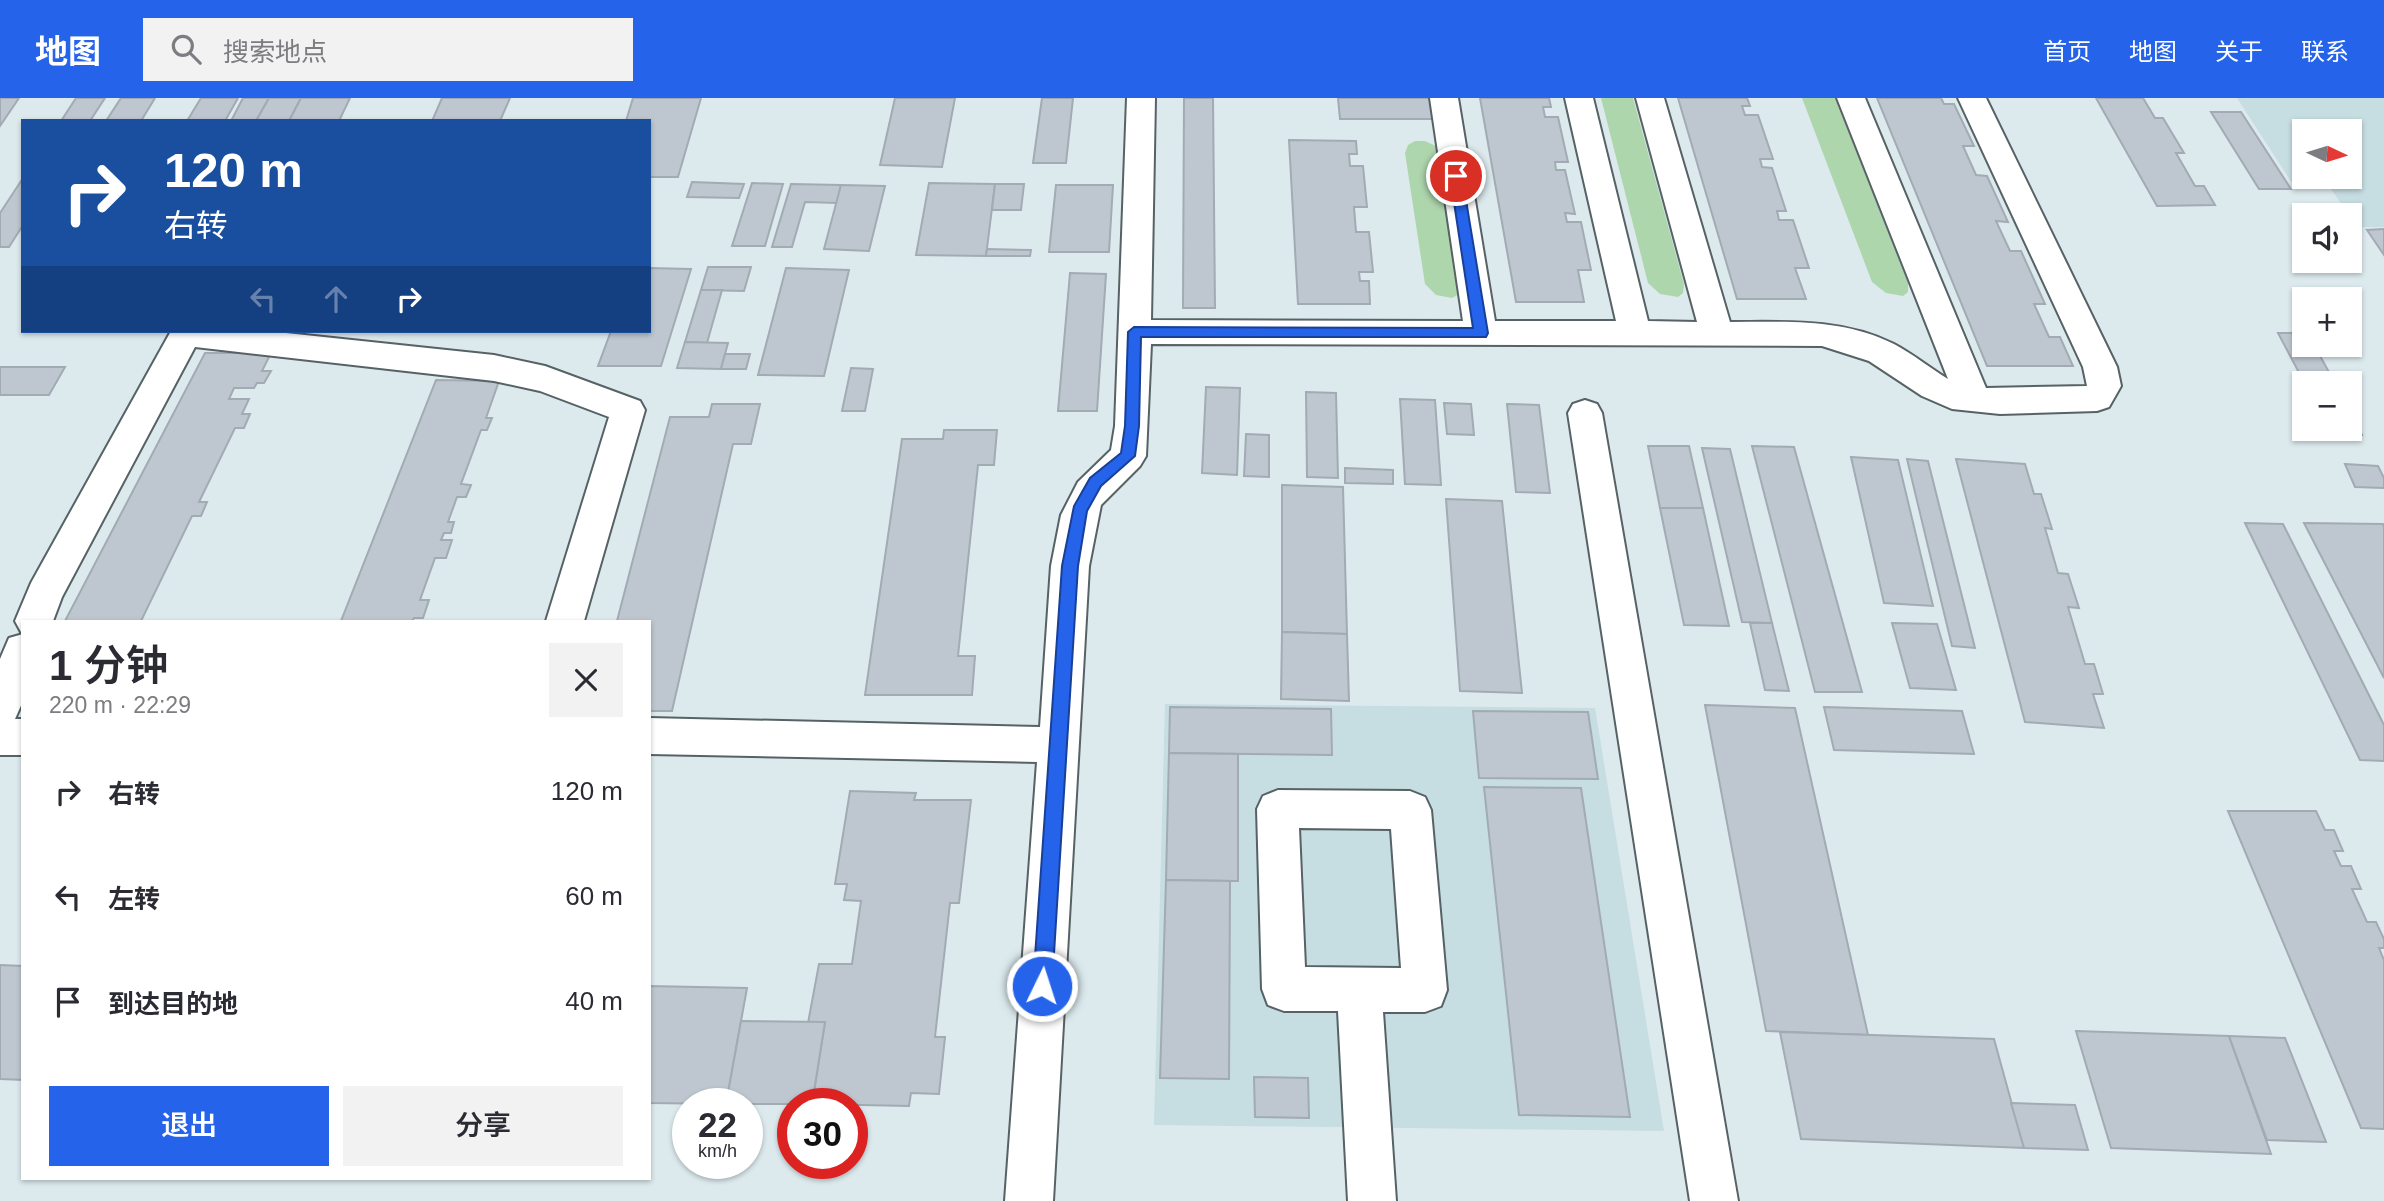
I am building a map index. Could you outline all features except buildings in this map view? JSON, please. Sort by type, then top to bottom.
[{"type":"street","points":[[1029,1201],[1070,566],[1079,510],[1095,482],[1128,456],[1132,426],[1141,98]]},
{"type":"street","points":[[1444,98],[1481,333]]},
{"type":"street","points":[[1578,98],[1635,334]]},
{"type":"street","points":[[1650,98],[1717,334]]},
{"type":"street","points":[[1852,98],[1973,398]]},
{"type":"street","points":[[1134,332],[1822,334],[1863,344],[1888,356],[1920,382],[1956,397],[2071,402],[2096,398],[2104,386],[2100,367],[1972,98]]},
{"type":"street","points":[[34,620],[44,594],[186,334],[495,368],[545,379],[628,410],[565,620]]},
{"type":"street","points":[[1586,413],[1714,1201]]},
{"type":"street","points":[[0,709],[21,655]]},
{"type":"street","points":[[651,736],[1058,745]]},
{"type":"street","points":[[0,737],[21,737]]},
{"type":"street","points":[[1279,809],[1410,810],[1425,990],[1359,990],[1284,989],[1279,809]]},
{"type":"street","points":[[1359,990],[1372,1201]]},
{"type":"shaded area","points":[[2237,98],[2384,98],[2384,227],[2362,227],[2362,203],[2341,203],[2331,189],[2362,189],[2362,119],[2292,119],[2292,183]]},
{"type":"shaded area","points":[[1165,704],[1595,708],[1664,1131],[1154,1125]]},
{"type":"green space","points":[[1601,98],[1633,98],[1684,284],[1683,293],[1678,297],[1660,294],[1648,283]]},
{"type":"green space","points":[[1802,98],[1835,98],[1908,283],[1908,292],[1903,296],[1886,293],[1872,282]]},
{"type":"green space","points":[[1415,141],[1425,141],[1438,147],[1461,285],[1459,294],[1452,298],[1436,295],[1425,284],[1405,153],[1408,145]]},
{"type":"route","points":[[1042,986],[1070,566],[1079,510],[1095,482],[1128,456],[1132,426],[1134,332],[1481,333],[1456,176]]}]
